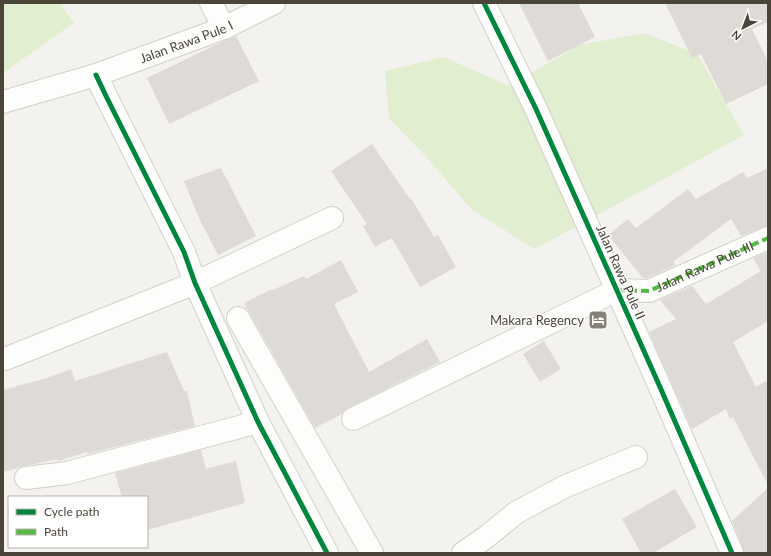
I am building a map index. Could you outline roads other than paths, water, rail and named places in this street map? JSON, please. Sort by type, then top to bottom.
[{"type":"street","points":[[211,3],[224,28]]},
{"type":"street","name":"Jalan Rawa Pule I","points":[[3,102],[96,75],[224,28],[274,3]]},
{"type":"street","name":"Jalan Rawa Pule II","points":[[484,3],[536,109],[732,553]]},
{"type":"street","points":[[96,75],[184,252],[194,282],[258,422],[327,553]]},
{"type":"street","points":[[4,359],[194,282],[332,218]]},
{"type":"street","name":"Jalan Rawa Pule III","points":[[617,290],[649,291],[768,238]]},
{"type":"street","points":[[353,419],[617,290]]},
{"type":"street","points":[[238,318],[372,553]]},
{"type":"street","points":[[26,478],[67,473],[258,422]]},
{"type":"street","points":[[463,553],[485,538],[516,512],[566,486],[636,457]]},
{"type":"place","name":"Makara Regency","points":[[598,320]]}]
